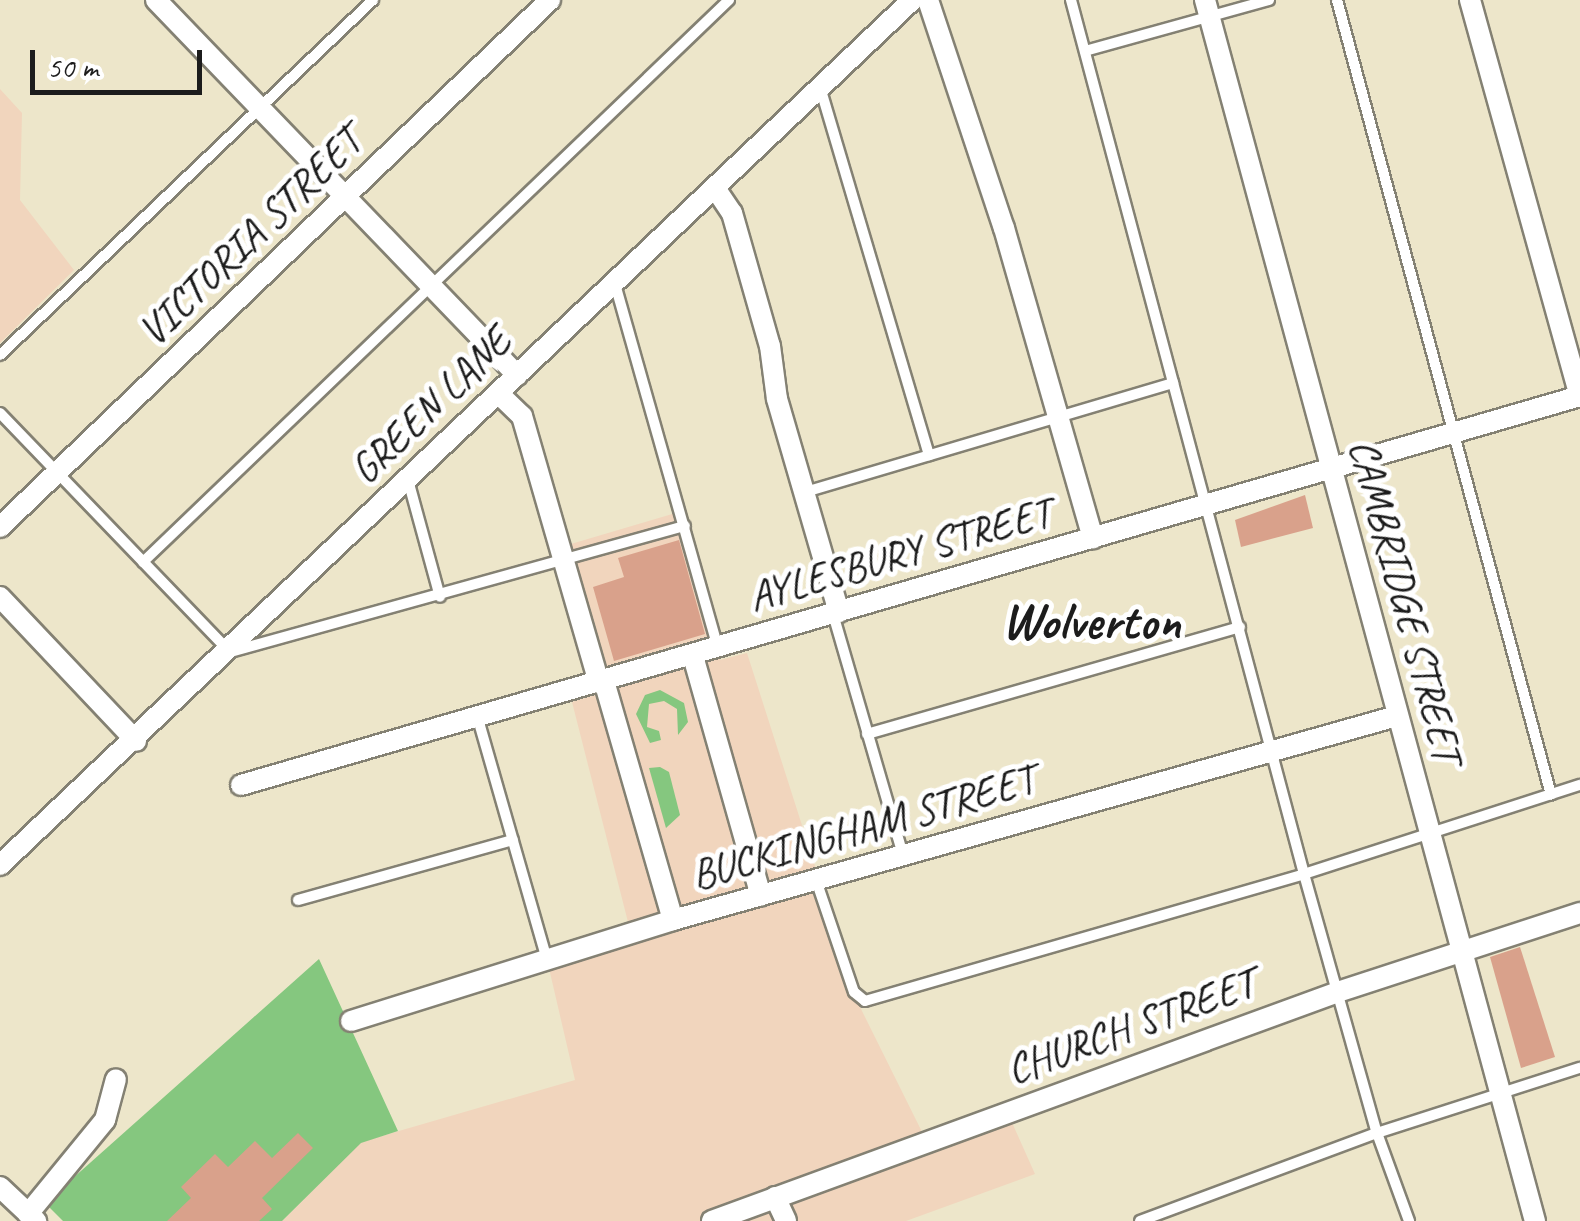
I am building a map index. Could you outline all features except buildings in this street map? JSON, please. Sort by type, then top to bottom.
[{"type":"street","points":[[156,0],[517,375]]},
{"type":"street","name":"VICTORIA STREET","points":[[0,527],[550,0]]},
{"type":"street","name":"GREEN LANE","points":[[0,865],[230,652],[912,0]]},
{"type":"street","points":[[928,0],[1004,228],[1093,538]]},
{"type":"street","points":[[1470,0],[1580,396]]},
{"type":"street","name":"CAMBRIDGE STREET","points":[[1208,8],[1535,1221]]},
{"type":"street","points":[[715,188],[732,213],[836,613]]},
{"type":"street","points":[[499,394],[522,416],[673,920]]},
{"type":"street","name":"AYLESBURY STREET","points":[[241,785],[1580,396]]},
{"type":"street","points":[[0,597],[136,741]]},
{"type":"street","points":[[693,656],[761,896]]},
{"type":"street","name":"BUCKINGHAM STREET","points":[[351,1020],[673,920],[1397,716]]},
{"type":"street","name":"CHURCH STREET","points":[[712,1221],[1338,992],[1580,913]]},
{"type":"street","points":[[0,1186],[32,1217],[105,1120],[116,1079]]},
{"type":"street","points":[[775,1197],[786,1221]]},
{"type":"lane","points":[[0,355],[374,0]]},
{"type":"lane","points":[[143,562],[730,0]]},
{"type":"lane","points":[[1071,0],[1304,874],[1377,1133],[1410,1221]]},
{"type":"lane","points":[[1085,51],[1208,8],[1268,0]]},
{"type":"lane","points":[[1337,0],[1551,795]]},
{"type":"lane","points":[[820,86],[929,455]]},
{"type":"lane","points":[[615,283],[718,648]]},
{"type":"lane","points":[[804,492],[1173,383]]},
{"type":"lane","points":[[0,412],[230,652],[440,597],[685,526]]},
{"type":"lane","points":[[408,480],[440,597]]},
{"type":"lane","points":[[836,613],[903,856]]},
{"type":"lane","points":[[868,734],[1240,627]]},
{"type":"lane","points":[[478,719],[547,961]]},
{"type":"lane","points":[[816,880],[854,992],[865,1000],[1304,874],[1580,785]]},
{"type":"lane","points":[[298,900],[513,840]]},
{"type":"lane","points":[[1140,1221],[1377,1133],[1580,1068]]},
{"type":"shaded area","points":[[0,89],[22,113],[20,200],[74,270],[0,343]]},
{"type":"shaded area","points":[[679,512],[720,660],[747,653],[860,1007],[930,1148],[1010,1118],[1035,1174],[906,1221],[282,1221],[361,1142],[575,1080],[545,951],[628,922],[572,702],[595,695],[554,549]]},
{"type":"green space","points":[[660,690],[684,703],[688,722],[678,735],[677,709],[664,701],[649,704],[647,727],[659,731],[661,740],[650,743],[636,714],[645,695]]},
{"type":"green space","points":[[660,767],[669,772],[680,815],[666,828],[649,768]]},
{"type":"green space","points":[[319,959],[398,1131],[361,1143],[282,1221],[63,1221],[45,1203]]},
{"type":"district","name":"Wolverton","points":[[1091,622]]}]
